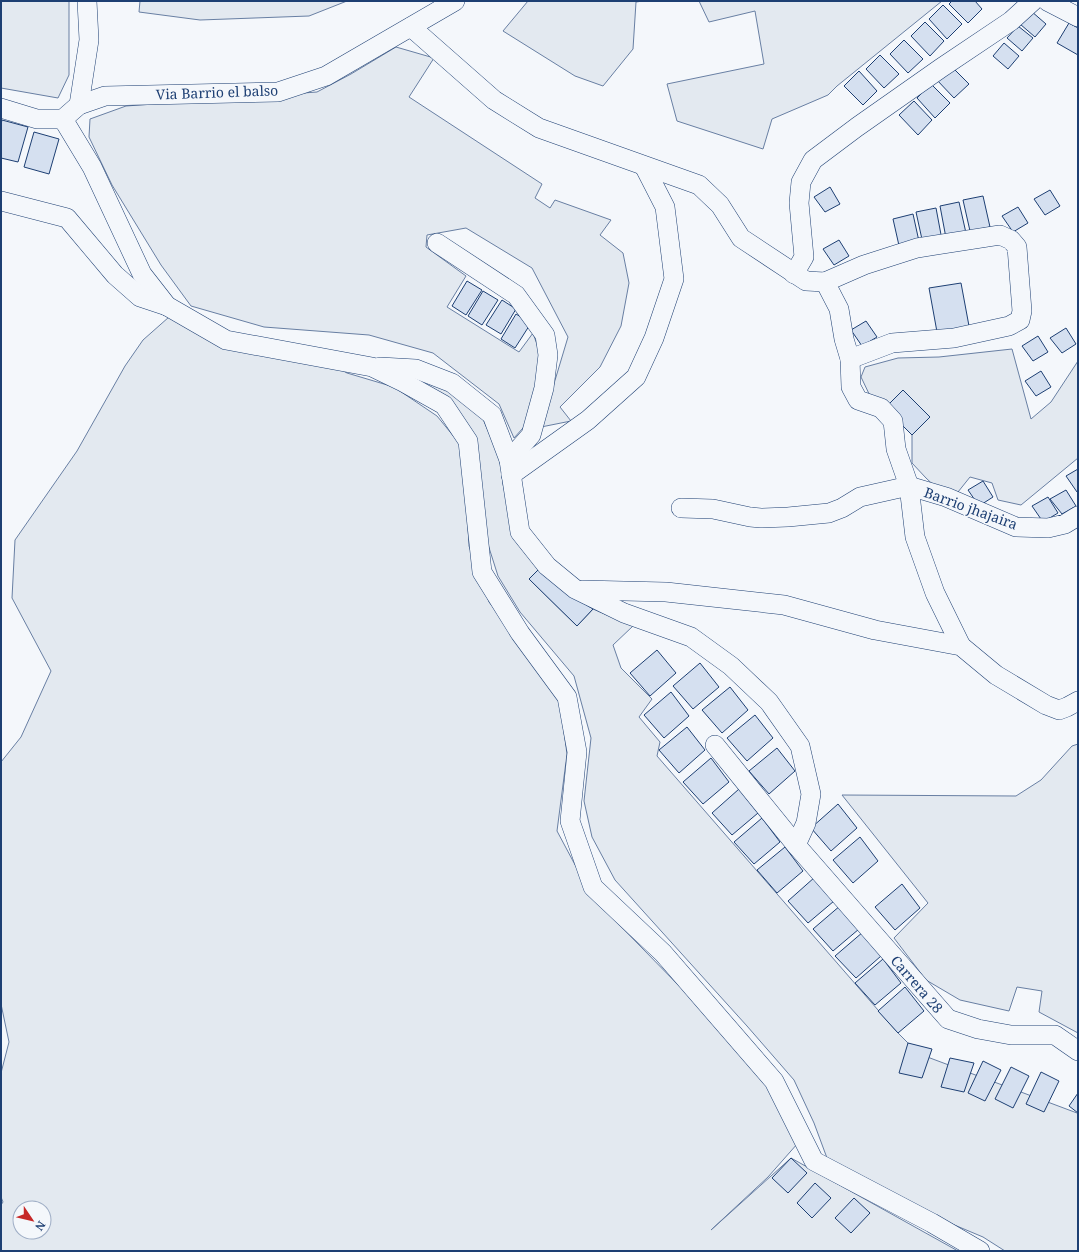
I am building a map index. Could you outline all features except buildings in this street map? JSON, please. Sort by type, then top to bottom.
[{"type":"street","points":[[1,108],[37,119],[63,119],[79,105],[89,40],[87,1]]},
{"type":"street","name":"Via Barrio el balso","points":[[79,105],[105,96],[278,92],[326,76],[455,1]]},
{"type":"street","points":[[794,274],[804,257],[799,203],[801,182],[813,160],[921,81],[1011,21],[1033,1]]},
{"type":"street","points":[[1047,1],[1078,17]]},
{"type":"street","points":[[412,27],[494,100],[539,128],[699,185],[720,205],[741,238],[806,282],[825,282],[864,265],[917,248],[1000,235],[1011,240],[1017,247],[1022,311],[1020,320],[1009,326],[954,338],[892,343],[850,359]]},
{"type":"street","points":[[63,119],[92,167],[142,274],[167,306]]},
{"type":"street","points":[[510,468],[588,420],[636,377],[654,338],[674,279],[665,207],[644,166]]},
{"type":"street","points":[[1,201],[67,218],[115,275],[140,297],[167,306],[226,340],[372,367],[416,369],[452,383],[492,415],[510,468],[520,532],[547,566],[574,589],[624,613],[691,637],[731,666],[770,702],[800,746],[811,794],[806,823],[796,845]]},
{"type":"street","points":[[437,243],[516,295],[545,335],[548,355],[544,388],[531,434],[510,468]]},
{"type":"street","points":[[825,282],[839,309],[844,340],[850,359],[851,387],[858,400],[882,408],[893,422],[896,448],[909,486],[915,537],[935,593],[961,646],[996,675],[1046,705],[1059,710],[1078,701]]},
{"type":"street","points":[[372,367],[403,382],[444,405],[468,441],[482,572],[520,633],[567,697],[578,752],[570,821],[593,887],[663,953],[774,1081],[814,1161],[932,1223],[980,1251]]},
{"type":"street","points":[[681,508],[713,509],[761,518],[822,514],[842,508],[860,497],[909,486]]},
{"type":"street","name":"Barrio jhajaira","points":[[909,486],[946,497],[1016,527],[1048,528],[1064,524],[1078,516]]},
{"type":"street","points":[[574,589],[666,592],[784,605],[875,630],[961,646]]},
{"type":"street","name":"Carrera 28","points":[[715,745],[796,845],[948,1019],[978,1029],[1011,1035],[1055,1035],[1078,1051]]},
{"type":"shaded area","points":[[1,1],[69,1],[69,75],[58,98],[1,88]]},
{"type":"shaded area","points":[[140,1],[347,1],[309,16],[200,20],[139,12]]},
{"type":"shaded area","points":[[528,1],[643,1],[636,2],[633,49],[603,86],[575,76],[503,31]]},
{"type":"shaded area","points":[[699,1],[942,1],[837,86],[828,95],[772,119],[763,149],[677,121],[667,84],[764,64],[755,11],[709,22]]},
{"type":"shaded area","points":[[396,47],[434,58],[409,97],[542,184],[535,198],[550,208],[555,200],[611,220],[600,235],[623,253],[629,283],[621,326],[600,367],[560,407],[571,421],[541,427],[568,337],[532,268],[466,228],[427,235],[426,247],[466,276],[447,307],[519,352],[533,333],[541,356],[531,419],[514,438],[499,404],[433,353],[369,335],[264,327],[191,306],[161,265],[112,185],[89,137],[90,119],[126,106],[317,92]]},
{"type":"shaded area","points":[[169,317],[325,361],[347,373],[394,387],[437,416],[464,449],[469,546],[489,602],[551,683],[560,703],[567,754],[557,831],[581,876],[598,903],[687,994],[771,1091],[798,1143],[768,1177],[711,1230],[791,1158],[958,1251],[1,1251],[1,1205],[3,1202],[1,1197],[1,1073],[9,1042],[1,1004],[1,762],[21,737],[51,671],[12,598],[15,540],[77,451],[125,366],[143,340]]},
{"type":"shaded area","points":[[1012,349],[1031,419],[1051,402],[1078,361],[1078,458],[1021,505],[998,500],[992,483],[970,477],[954,497],[942,493],[912,463],[912,435],[930,417],[903,390],[885,408],[872,400],[861,377],[865,367],[898,358],[939,357]]},
{"type":"shaded area","points":[[392,365],[435,377],[482,417],[501,454],[503,484],[514,535],[539,569],[529,579],[577,626],[593,609],[633,626],[613,645],[621,668],[652,699],[639,717],[660,742],[657,756],[908,1043],[914,1052],[1077,1113],[1078,1112],[1078,1251],[1005,1251],[983,1237],[921,1211],[827,1158],[814,1123],[794,1080],[615,880],[592,837],[584,801],[591,738],[574,676],[520,612],[498,576],[485,535],[475,447]]},
{"type":"shaded area","points":[[1078,744],[1078,1033],[1039,1012],[1042,991],[1017,987],[1009,1011],[960,1000],[926,980],[894,938],[928,903],[842,795],[1016,796],[1041,780],[1072,746]]}]
